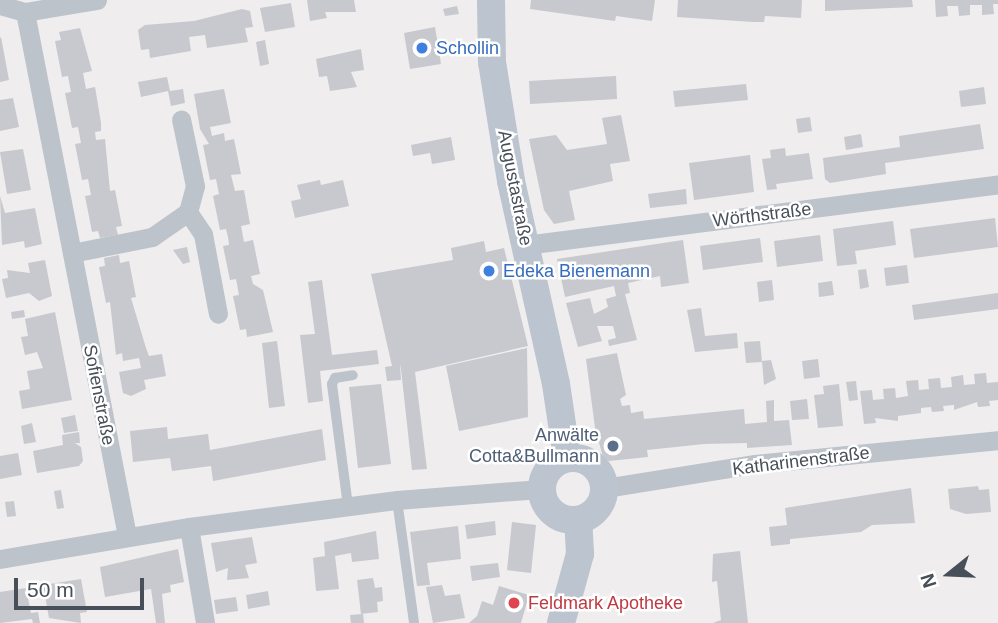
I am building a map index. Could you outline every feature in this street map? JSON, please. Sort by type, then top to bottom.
[{"type":"main road","name":"Augustastraße","points":[[491,0],[492,62],[567,458]]},
{"type":"main road","points":[[567,458],[588,461],[597,468],[605,488],[594,513],[578,520],[557,516],[543,500],[541,489],[548,469],[567,458]]},
{"type":"main road","points":[[561,623],[580,554],[578,520]]},
{"type":"street","points":[[0,5],[25,12],[97,0]]},
{"type":"street","name":"Sofienstraße","points":[[25,12],[127,536]]},
{"type":"street","points":[[72,253],[152,237],[188,212],[194,186],[181,118]]},
{"type":"street","name":"Wörthstraße","points":[[525,245],[998,184]]},
{"type":"street","points":[[188,212],[203,234],[218,314]]},
{"type":"street","name":"Katharinenstraße","points":[[605,488],[755,464],[998,440]]},
{"type":"street","points":[[0,559],[127,536],[348,506],[541,489]]},
{"type":"street","points":[[189,527],[205,623]]},
{"type":"lane","points":[[348,506],[332,384],[335,378],[353,375]]},
{"type":"lane","points":[[397,500],[414,623]]},
{"type":"building","points":[[307,0],[354,0],[356,12],[325,12],[327,18],[310,21]]},
{"type":"building","points":[[531,0],[655,0],[652,21],[616,16],[615,21],[530,9]]},
{"type":"building","points":[[678,0],[802,0],[801,18],[765,16],[764,22],[754,22],[677,17]]},
{"type":"building","points":[[825,0],[912,0],[913,7],[825,11]]},
{"type":"building","points":[[935,0],[998,0],[998,4],[993,4],[994,14],[982,15],[982,5],[970,5],[970,15],[959,16],[958,6],[947,6],[948,16],[936,17]]},
{"type":"building","points":[[291,3],[295,27],[265,32],[260,8]]},
{"type":"building","points":[[457,6],[459,14],[445,16],[443,9]]},
{"type":"building","points":[[242,9],[250,11],[253,27],[245,28],[248,42],[207,48],[205,35],[189,37],[191,51],[150,58],[149,49],[141,50],[138,30],[145,25],[194,21]]},
{"type":"building","name":"Schollin","points":[[435,27],[441,64],[410,69],[404,33]]},
{"type":"building","points":[[80,28],[92,71],[83,73],[86,89],[95,87],[101,123],[101,131],[95,132],[96,140],[105,139],[110,191],[115,190],[122,226],[116,227],[118,235],[100,238],[98,231],[92,232],[85,196],[91,195],[88,179],[82,180],[75,144],[81,143],[78,127],[72,128],[65,93],[71,92],[68,76],[62,77],[55,41],[61,40],[59,32]]},
{"type":"building","points":[[0,38],[9,80],[0,82]]},
{"type":"building","points":[[265,40],[269,64],[260,66],[256,42]]},
{"type":"building","points":[[361,49],[364,70],[351,72],[357,87],[330,91],[327,76],[319,77],[316,59]]},
{"type":"building","points":[[616,76],[617,99],[530,104],[529,81]]},
{"type":"building","points":[[167,77],[170,91],[183,89],[185,103],[171,106],[168,91],[141,97],[138,82]]},
{"type":"building","points":[[746,84],[748,100],[675,107],[673,91]]},
{"type":"building","points":[[984,87],[986,104],[961,107],[959,91]]},
{"type":"building","points":[[224,89],[231,123],[210,127],[212,136],[224,133],[225,141],[234,139],[241,174],[231,175],[235,191],[244,190],[250,224],[241,226],[244,242],[253,240],[260,274],[251,276],[253,284],[263,290],[273,332],[247,337],[246,329],[240,330],[233,296],[239,295],[236,279],[230,280],[223,246],[229,245],[228,237],[226,229],[220,230],[213,196],[219,194],[216,179],[210,180],[203,145],[209,144],[200,129],[194,94]]},
{"type":"building","points":[[13,98],[19,127],[0,131],[0,100]]},
{"type":"building","points":[[621,115],[630,161],[610,164],[613,181],[569,191],[575,220],[554,224],[544,210],[529,139],[556,135],[567,150],[607,144],[602,118]]},
{"type":"building","points":[[810,117],[812,131],[798,133],[796,119]]},
{"type":"building","points":[[980,124],[984,149],[885,163],[886,174],[830,183],[825,179],[823,158],[900,147],[899,136]]},
{"type":"building","points":[[861,134],[863,147],[846,150],[844,137]]},
{"type":"building","points":[[451,137],[455,160],[432,164],[430,153],[413,156],[411,145]]},
{"type":"building","points":[[785,148],[786,156],[809,153],[813,179],[776,184],[777,189],[767,190],[762,159],[771,158],[770,150]]},
{"type":"building","points":[[23,149],[31,190],[7,194],[0,152]]},
{"type":"building","points":[[750,155],[754,192],[694,200],[689,163]]},
{"type":"building","points":[[320,180],[321,185],[343,180],[349,206],[295,218],[291,201],[301,199],[297,185]]},
{"type":"building","points":[[686,189],[687,204],[650,208],[648,194]]},
{"type":"building","points":[[0,196],[5,213],[35,208],[42,244],[25,248],[24,241],[2,245]]},
{"type":"building","points":[[995,218],[998,247],[914,258],[910,229]]},
{"type":"building","points":[[893,221],[896,245],[855,251],[857,264],[837,266],[833,229]]},
{"type":"building","points":[[820,235],[823,261],[777,267],[774,241]]},
{"type":"building","points":[[760,238],[763,262],[703,270],[700,246]]},
{"type":"building","points":[[683,240],[689,283],[661,287],[660,276],[628,283],[630,293],[625,294],[637,340],[609,346],[608,340],[616,338],[613,326],[597,326],[602,341],[578,347],[566,303],[590,298],[594,314],[608,307],[606,299],[616,296],[614,286],[565,297],[557,259]]},
{"type":"building","points":[[484,241],[486,252],[504,248],[528,346],[415,372],[427,469],[412,470],[400,364],[401,380],[387,381],[385,367],[392,366],[371,274],[453,260],[451,248]]},
{"type":"building","points":[[187,247],[190,262],[183,264],[173,250]]},
{"type":"building","points":[[119,255],[120,263],[129,261],[136,297],[131,298],[149,356],[162,354],[166,376],[144,380],[146,389],[131,396],[123,393],[119,372],[141,368],[139,358],[123,361],[122,353],[116,355],[110,302],[106,303],[99,267],[105,266],[104,258]]},
{"type":"building","points":[[45,260],[52,296],[39,301],[29,293],[6,298],[2,279],[8,278],[7,270],[30,273],[28,263]]},
{"type":"building","points":[[907,265],[909,283],[886,286],[884,268]]},
{"type":"building","points":[[866,269],[869,287],[860,289],[858,270]]},
{"type":"building","points":[[322,280],[332,355],[377,350],[379,364],[320,371],[323,401],[308,403],[300,335],[315,334],[308,282]]},
{"type":"building","points":[[772,280],[774,300],[759,302],[757,282]]},
{"type":"building","points":[[832,281],[834,295],[819,297],[818,283]]},
{"type":"building","points":[[998,293],[998,309],[914,320],[912,305]]},
{"type":"building","points":[[701,308],[705,336],[737,333],[738,348],[695,352],[687,310]]},
{"type":"building","points":[[24,310],[25,317],[12,319],[11,312]]},
{"type":"building","points":[[55,312],[72,400],[22,409],[19,391],[30,389],[27,371],[43,368],[37,352],[25,355],[21,337],[28,336],[25,319]]},
{"type":"building","points":[[277,341],[285,406],[269,408],[262,343]]},
{"type":"building","points":[[760,341],[762,362],[746,363],[744,342]]},
{"type":"building","points":[[527,348],[528,417],[459,431],[446,366]]},
{"type":"building","points":[[617,353],[626,395],[620,399],[622,406],[630,405],[631,413],[643,411],[644,419],[744,409],[745,424],[767,422],[766,401],[774,400],[774,421],[789,420],[792,445],[747,448],[747,443],[704,444],[647,450],[648,457],[609,461],[603,457],[595,428],[586,359]]},
{"type":"building","points":[[818,359],[820,377],[804,379],[802,361]]},
{"type":"building","points":[[771,360],[776,379],[764,385],[762,361]]},
{"type":"building","points":[[986,373],[987,383],[998,382],[998,400],[989,401],[990,406],[978,407],[977,402],[954,410],[954,405],[943,406],[944,411],[932,412],[931,407],[921,408],[921,413],[898,416],[898,421],[875,418],[876,423],[864,424],[860,391],[872,390],[873,400],[884,399],[883,389],[895,388],[896,398],[908,396],[906,381],[918,380],[919,390],[929,389],[928,379],[940,378],[941,388],[952,387],[951,377],[963,375],[964,385],[975,384],[974,374]]},
{"type":"building","points":[[856,381],[858,400],[849,401],[846,382]]},
{"type":"building","points":[[381,384],[391,464],[358,468],[349,387]]},
{"type":"building","points":[[839,384],[843,426],[818,428],[814,395],[824,394],[823,386]]},
{"type":"building","points":[[807,399],[809,419],[792,420],[790,401]]},
{"type":"building","points":[[75,415],[78,431],[64,433],[61,418]]},
{"type":"building","points":[[32,423],[36,442],[24,444],[21,426]]},
{"type":"building","points":[[167,427],[168,439],[208,434],[210,450],[322,429],[326,460],[213,481],[211,466],[172,471],[170,458],[133,462],[130,431]]},
{"type":"building","points":[[79,432],[80,443],[75,443],[81,447],[83,461],[79,466],[37,473],[33,451],[63,445],[62,435]]},
{"type":"building","points":[[18,453],[22,475],[0,479],[0,456]]},
{"type":"building","points":[[978,486],[979,490],[989,489],[991,512],[966,514],[950,509],[948,489]]},
{"type":"building","points":[[911,488],[915,523],[872,525],[861,532],[790,539],[790,544],[771,546],[769,527],[787,525],[785,508]]},
{"type":"building","points":[[61,490],[64,508],[57,509],[54,491]]},
{"type":"building","points":[[14,501],[16,516],[7,517],[5,502]]},
{"type":"building","points":[[495,521],[496,535],[467,539],[465,525]]},
{"type":"building","points":[[512,522],[536,525],[531,573],[507,570]]},
{"type":"building","points":[[458,526],[461,559],[427,563],[430,585],[417,586],[410,532]]},
{"type":"building","points":[[376,531],[379,559],[352,562],[351,553],[335,556],[339,589],[316,591],[313,558],[325,556],[324,542]]},
{"type":"building","points":[[252,537],[257,563],[245,565],[249,578],[227,580],[228,568],[216,572],[211,543]]},
{"type":"building","points":[[178,549],[184,582],[170,585],[171,592],[162,594],[165,623],[156,623],[151,589],[105,597],[100,567]]},
{"type":"building","points":[[740,551],[748,623],[713,623],[721,620],[717,581],[712,582],[713,554]]},
{"type":"building","points":[[498,563],[500,577],[472,581],[470,566]]},
{"type":"building","points":[[373,578],[375,588],[382,587],[383,601],[377,602],[378,612],[361,614],[357,580]]},
{"type":"building","points":[[81,579],[87,612],[80,613],[81,623],[49,618],[43,585]]},
{"type":"building","points":[[442,585],[445,596],[460,594],[465,618],[433,623],[426,587]]},
{"type":"building","points":[[499,586],[529,595],[521,623],[469,623],[477,616],[482,601],[493,605]]},
{"type":"building","points":[[26,588],[31,613],[38,612],[40,623],[33,623],[32,619],[0,623],[0,592]]},
{"type":"building","points":[[268,591],[270,605],[248,609],[246,595]]},
{"type":"building","points":[[236,597],[238,611],[216,614],[214,600]]},
{"type":"building","points":[[363,614],[364,623],[351,623],[350,615]]},
{"type":"place","name":"Schollin","points":[[422,48]]},
{"type":"place","name":"Edeka Bienemann","points":[[489,271]]},
{"type":"place","name":"Anwälte Cotta&Bullmann","points":[[613,446]]},
{"type":"place","name":"Feldmark Apotheke","points":[[514,603]]}]
